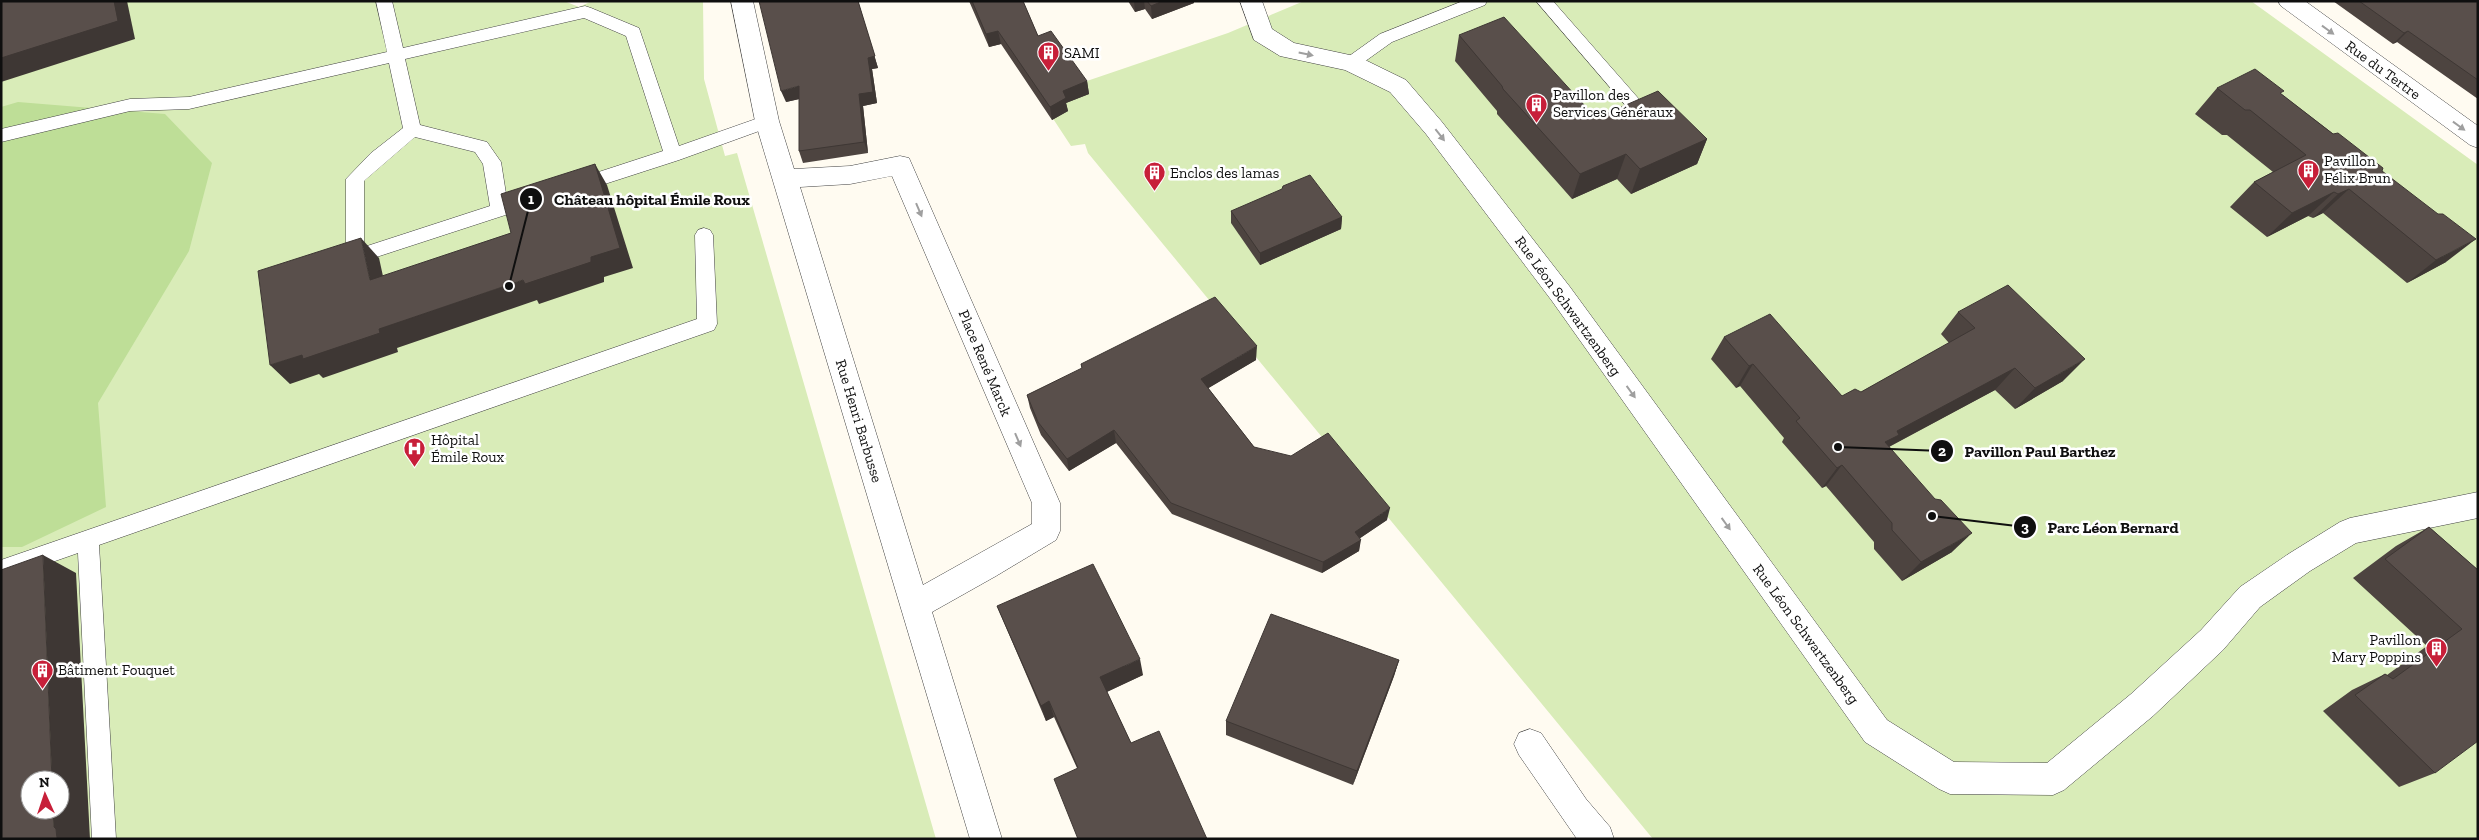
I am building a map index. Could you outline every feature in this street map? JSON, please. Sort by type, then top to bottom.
[{"type":"street","name":"Rue Henri Barbusse","points":[[742,1],[767,120],[986,839]]},
{"type":"street","name":"Rue Léon Schwartzenberg","points":[[1251,1],[1262,34],[1288,50],[1351,63],[1398,86],[1434,128],[1560,294],[1876,731],[1950,778],[2053,779],[2142,705],[2205,647],[2250,597],[2300,562],[2350,531],[2478,505]]},
{"type":"street","name":"Rue du Tertre","points":[[2288,1],[2478,140]]},
{"type":"street","name":"Place René Marck","points":[[785,179],[850,175],[900,165],[1046,503],[1046,531],[986,567],[915,605]]},
{"type":"street","points":[[1530,744],[1575,810],[1598,839]]},
{"type":"lane","points":[[384,1],[412,130]]},
{"type":"lane","points":[[1351,63],[1386,38],[1479,1]]},
{"type":"lane","points":[[1544,1],[1632,102]]},
{"type":"lane","points":[[1,136],[130,106],[189,103],[585,12],[633,32],[672,155]]},
{"type":"lane","points":[[564,190],[672,155],[767,120]]},
{"type":"lane","points":[[412,130],[377,158],[355,179],[354,257],[546,196]]},
{"type":"lane","points":[[412,130],[481,147],[492,162],[500,210]]},
{"type":"lane","points":[[1,570],[707,324],[704,235]]},
{"type":"lane","points":[[88,540],[104,839]]},
{"type":"green space","name":"Hôpital Émile Roux","points":[[1,1],[564,1],[579,7],[592,1],[703,1],[704,79],[725,156],[737,153],[936,839],[1,839]]},
{"type":"green space","points":[[1304,1],[2251,1],[2478,165],[2478,839],[1653,839],[1088,153],[1085,144],[1071,146],[1048,111],[1081,83],[1228,33]]},
{"type":"green space","points":[[18,102],[165,114],[212,163],[189,251],[98,403],[106,507],[22,547],[1,547],[1,107]]},
{"type":"building","points":[[1,1],[114,1],[118,21],[1,58]]},
{"type":"building","points":[[759,1],[858,1],[875,56],[868,58],[873,92],[859,94],[864,142],[799,151],[799,86],[781,91]]},
{"type":"building","points":[[972,1],[1023,1],[1038,36],[1051,31],[1087,81],[1063,91],[1066,98],[1050,107],[998,31],[986,34]]},
{"type":"building","points":[[1147,1],[1163,1],[1151,6]]},
{"type":"building","points":[[2359,1],[2478,1],[2478,80],[2408,31],[2404,33]]},
{"type":"building","points":[[1504,17],[1596,118],[1658,91],[1707,139],[1640,169],[1626,154],[1580,174],[1503,89],[1459,35]]},
{"type":"building","points":[[2255,69],[2284,91],[2280,93],[2333,134],[2338,133],[2383,168],[2382,171],[2438,214],[2443,214],[2476,239],[2436,260],[2349,189],[2338,194],[2334,192],[2292,213],[2254,182],[2306,155],[2250,110],[2245,110],[2217,88]]},
{"type":"building","points":[[595,164],[620,248],[591,257],[591,262],[525,284],[523,280],[379,329],[380,333],[303,359],[302,355],[270,365],[258,271],[361,238],[370,280],[511,233],[501,194]]},
{"type":"building","points":[[1310,175],[1342,217],[1260,253],[1231,211]]},
{"type":"building","points":[[2008,285],[2085,359],[2035,388],[2015,368],[1897,431],[1899,435],[1885,442],[1935,499],[1941,500],[1972,533],[1921,562],[1892,530],[1892,523],[1842,465],[1837,468],[1796,421],[1800,418],[1753,364],[1749,366],[1724,337],[1770,314],[1842,396],[1855,389],[1861,392],[1975,328],[1958,312]]},
{"type":"building","points":[[1215,297],[1257,346],[1201,379],[1254,447],[1291,456],[1328,433],[1390,508],[1355,532],[1361,540],[1323,562],[1171,503],[1114,430],[1067,459],[1038,422],[1027,395],[1082,368],[1081,364]]},
{"type":"building","points":[[2429,527],[2478,570],[2478,741],[2435,773],[2355,695],[2385,674],[2393,679],[2462,629],[2385,559]]},
{"type":"building","points":[[43,555],[52,770],[20,770],[20,820],[54,820],[57,839],[1,839],[1,570]]},
{"type":"building","points":[[1093,564],[1140,659],[1100,677],[1131,743],[1159,731],[1207,839],[1078,839],[1054,779],[1078,768],[1049,701],[1041,706],[997,606]]},
{"type":"building","points":[[1271,614],[1399,660],[1357,771],[1226,721]]},
{"type":"place","name":"SAMI","points":[[1048,72]]},
{"type":"place","name":"Pavillon des Services Généraux","points":[[1537,123]]},
{"type":"place","name":"Pavillon Félix Brun","points":[[2308,189]]},
{"type":"place","name":"Enclos des lamas","points":[[1154,192]]},
{"type":"place","name":"Château hôpital Émile Roux","points":[[509,286]]},
{"type":"place","name":"Pavillon Paul Barthez","points":[[1838,447]]},
{"type":"place","name":"Hôpital Émile Roux","points":[[415,468]]},
{"type":"place","name":"Parc Léon Bernard","points":[[1932,516]]},
{"type":"place","name":"Pavillon Mary Poppins","points":[[2437,668]]},
{"type":"place","name":"Bâtiment Fouquet","points":[[42,689]]}]
